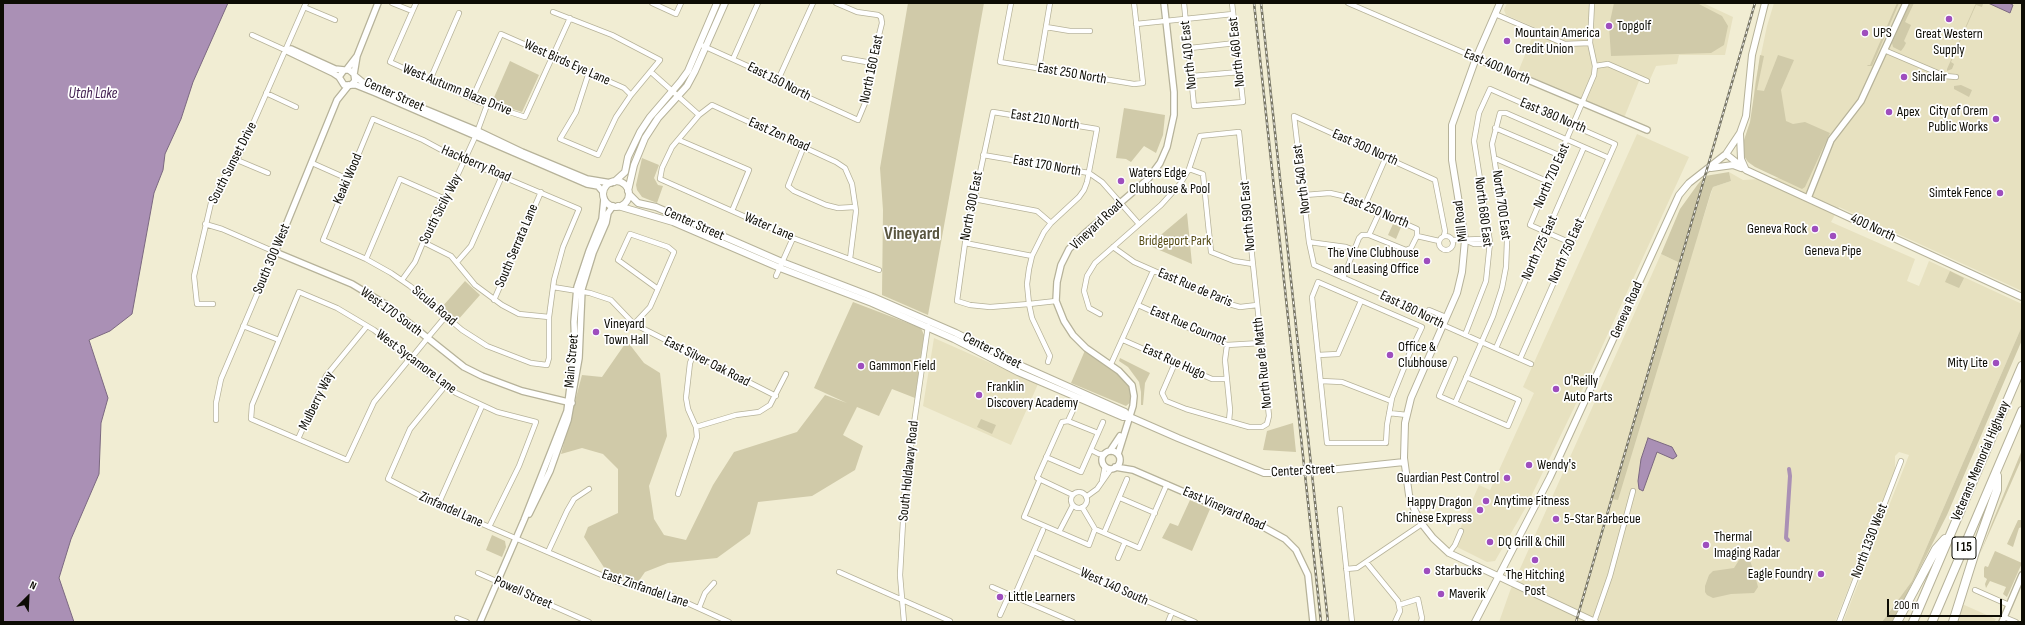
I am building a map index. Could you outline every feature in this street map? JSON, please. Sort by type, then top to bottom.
[{"type":"highway","name":"Veterans Memorial Highway","points":[[1912,622],[2022,366]]},
{"type":"highway","name":"Veterans Memorial Highway","points":[[1932,622],[1997,473],[2022,411]]},
{"type":"highway","points":[[1953,622],[1975,552],[1997,490],[1997,473]]},
{"type":"highway","points":[[1897,622],[1936,549],[1950,534]]},
{"type":"main road","points":[[717,3],[688,71],[650,116],[640,132],[628,157],[625,172],[606,186],[603,192],[604,199],[616,206],[626,201],[639,151],[658,118],[678,95],[695,71],[725,3]]},
{"type":"main road","name":"Mill Road","points":[[1500,3],[1476,58],[1452,125],[1452,160],[1466,240],[1462,272],[1457,293],[1411,398],[1407,416],[1403,450],[1409,495],[1422,524],[1433,538],[1449,552],[1595,622]]},
{"type":"main road","name":"Geneva Road","points":[[1475,622],[1550,476],[1679,195],[1689,183],[1726,154],[1740,133],[1746,116],[1752,55],[1765,3]]},
{"type":"main road","points":[[1740,133],[1741,159],[1746,170]]},
{"type":"main road","name":"400 North","points":[[1726,154],[1746,170],[2022,297]]},
{"type":"main road","points":[[1707,169],[1733,165],[1746,170]]},
{"type":"main road","points":[[613,182],[624,184],[628,192]]},
{"type":"main road","name":"Center Street","points":[[628,192],[638,203],[656,207],[781,265]]},
{"type":"main road","name":"Center Street","points":[[616,206],[673,222],[872,303],[929,324],[1125,412],[1130,417],[1244,466],[1264,473],[1289,473],[1404,462]]},
{"type":"main road","name":"Center Street","points":[[929,324],[1018,372],[1123,417],[1130,417]]},
{"type":"main road","points":[[973,349],[977,347],[993,356],[998,354]]},
{"type":"main road","points":[[1016,364],[1018,372]]},
{"type":"street","points":[[252,35],[333,72],[344,85],[350,85],[355,81],[357,56],[378,3]]},
{"type":"street","points":[[392,3],[412,12],[416,3]]},
{"type":"street","points":[[652,3],[676,14],[681,3]]},
{"type":"street","points":[[733,59],[758,3]]},
{"type":"street","points":[[778,80],[812,3]]},
{"type":"street","name":"North 160 East","points":[[836,3],[857,12],[878,15],[881,17],[882,23],[872,62],[868,96],[858,120]]},
{"type":"street","name":"East 250 North","points":[[1011,3],[1000,62],[1134,84],[1143,84],[1136,24]]},
{"type":"street","points":[[1038,68],[1050,3]]},
{"type":"street","points":[[1134,3],[1136,24],[1233,14]]},
{"type":"street","name":"Vineyard Road","points":[[1056,301],[1057,282],[1061,265],[1069,249],[1148,179],[1160,163],[1171,131],[1174,115],[1174,92],[1164,3]]},
{"type":"street","name":"North 410 East","points":[[1184,3],[1190,48],[1194,106]]},
{"type":"street","name":"North 460 East","points":[[1194,106],[1243,102],[1232,3]]},
{"type":"street","name":"East 400 North","points":[[1348,3],[1647,130]]},
{"type":"street","points":[[1583,104],[1594,75],[1595,66],[1590,43],[1592,3]]},
{"type":"street","points":[[1808,198],[1831,140],[1861,101],[1906,3]]},
{"type":"street","points":[[305,5],[335,20]]},
{"type":"street","name":"South Sunset Drive","points":[[213,304],[197,304],[194,276],[205,224],[218,186],[237,160],[305,5]]},
{"type":"street","name":"West Autumn Blaze Drive","points":[[412,12],[390,62],[472,99],[525,117],[552,56]]},
{"type":"street","points":[[553,12],[612,35],[660,60],[631,95],[616,117],[598,156],[560,139],[576,112],[589,72]]},
{"type":"street","points":[[430,80],[459,13]]},
{"type":"street","points":[[1495,14],[1565,44],[1590,43]]},
{"type":"street","points":[[552,56],[570,18]]},
{"type":"street","points":[[1046,27],[1070,31],[1090,31]]},
{"type":"street","name":"West Birds Eye Lane","points":[[472,99],[501,34],[624,88],[631,95]]},
{"type":"street","points":[[1190,48],[1236,43]]},
{"type":"street","name":"East 150 North","points":[[699,44],[794,87],[805,96],[858,120]]},
{"type":"street","points":[[285,50],[291,49],[335,69],[345,70],[355,75]]},
{"type":"street","points":[[1884,50],[1945,76],[1956,77]]},
{"type":"street","points":[[340,79],[340,74],[357,56]]},
{"type":"street","points":[[844,58],[872,62]]},
{"type":"street","points":[[1595,66],[1608,64],[1647,81]]},
{"type":"street","points":[[651,72],[699,115],[679,140],[749,170],[732,211]]},
{"type":"street","points":[[1192,76],[1240,72]]},
{"type":"street","name":"Center Street","points":[[355,75],[366,85],[587,179],[613,182]]},
{"type":"street","name":"South 300 West","points":[[216,420],[216,403],[221,379],[337,100],[340,79]]},
{"type":"street","name":"South 300 West","points":[[337,100],[350,85]]},
{"type":"street","name":"Center Street","points":[[350,85],[376,93],[477,133],[587,184],[598,186],[603,192]]},
{"type":"street","name":"East 380 North","points":[[1490,89],[1615,144]]},
{"type":"street","name":"North 680 East","points":[[1465,335],[1486,281],[1490,242],[1474,141],[1479,113],[1490,89]]},
{"type":"street","points":[[266,93],[296,107]]},
{"type":"street","name":"East Zen Road","points":[[699,115],[712,104],[804,146],[845,168],[852,184],[855,207]]},
{"type":"street","name":"North 710 East","points":[[1547,232],[1530,225],[1583,104]]},
{"type":"street","name":"South Sicily Way","points":[[402,280],[415,262],[443,198],[465,160],[487,105]]},
{"type":"street","name":"East 210 North","points":[[992,112],[1097,129],[1089,173]]},
{"type":"street","name":"North 300 East","points":[[992,112],[965,243],[957,301],[970,305],[990,307],[1029,304]]},
{"type":"street","name":"North 700 East","points":[[1482,342],[1500,295],[1506,267],[1508,241],[1492,144],[1500,113],[1506,113],[1568,140]]},
{"type":"street","name":"East 300 North","points":[[1294,116],[1435,180],[1445,231],[1444,236]]},
{"type":"street","name":"North 540 East","points":[[1294,116],[1305,195],[1309,242]]},
{"type":"street","name":"Hackberry Road","points":[[374,119],[580,209],[563,247],[553,288]]},
{"type":"street","name":"Keaki Wood","points":[[323,240],[374,119]]},
{"type":"street","points":[[1496,128],[1561,156]]},
{"type":"street","name":"North 590 East","points":[[1189,169],[1200,136],[1239,132],[1256,303]]},
{"type":"street","name":"Water Lane","points":[[679,140],[672,147],[662,168],[660,179],[793,238],[879,270]]},
{"type":"street","points":[[1568,140],[1609,158]]},
{"type":"street","name":"North 750 East","points":[[1520,359],[1615,144]]},
{"type":"street","points":[[804,146],[788,186],[794,191],[826,205],[838,208],[855,207],[850,258]]},
{"type":"street","name":"North 725 East","points":[[1496,348],[1584,147]]},
{"type":"street","name":"East 170 North","points":[[983,155],[1089,173],[1102,182],[1139,224]]},
{"type":"street","points":[[1365,205],[1386,157]]},
{"type":"street","points":[[1494,158],[1549,182]]},
{"type":"street","points":[[237,160],[268,173]]},
{"type":"street","points":[[312,163],[348,179]]},
{"type":"street","points":[[1100,314],[1089,308],[1084,291],[1087,276],[1096,263],[1161,205],[1180,184],[1189,169],[1203,174],[1211,252],[1234,261],[1253,264]]},
{"type":"street","points":[[1048,362],[1050,356],[1032,318],[1029,304],[1027,284],[1032,256],[1051,223],[1079,197],[1088,182],[1089,173]]},
{"type":"street","points":[[457,262],[471,246],[502,176]]},
{"type":"street","points":[[366,259],[400,179],[443,198]]},
{"type":"street","name":"South Serrata Lane","points":[[494,300],[541,192]]},
{"type":"street","name":"East 250 North","points":[[1305,195],[1330,193],[1343,196],[1380,211],[1417,229],[1417,236],[1440,241]]},
{"type":"street","name":"Main Street","points":[[480,622],[524,520],[570,402],[575,347],[574,322],[589,251],[602,219],[604,199]]},
{"type":"street","points":[[974,199],[1037,211],[1051,223]]},
{"type":"street","name":"Main Street","points":[[580,292],[593,253],[606,223],[608,213],[616,206]]},
{"type":"street","points":[[1369,235],[1380,211]]},
{"type":"street","name":"West 170 South","points":[[205,224],[222,229],[352,284],[385,304],[464,367],[482,376],[522,391],[570,402]]},
{"type":"street","points":[[1547,232],[1571,243]]},
{"type":"street","points":[[634,324],[650,307],[658,289],[674,252],[668,247],[630,234],[618,260],[658,289]]},
{"type":"street","points":[[1342,278],[1362,235],[1369,235],[1406,250],[1411,248],[1417,236]]},
{"type":"street","points":[[1452,240],[1452,245],[1447,249],[1441,247],[1440,241],[1444,236],[1448,236],[1452,240],[1466,240]]},
{"type":"street","points":[[776,276],[793,238]]},
{"type":"street","name":"Sicula Road","points":[[323,240],[366,259],[402,280],[474,338],[499,352],[532,363],[547,365],[549,358],[549,318]]},
{"type":"street","points":[[423,242],[446,252],[457,262],[475,285],[494,300],[519,314],[549,318],[553,288]]},
{"type":"street","points":[[1309,242],[1346,247],[1354,250]]},
{"type":"street","name":"East 180 North","points":[[1309,242],[1314,265],[1430,316],[1443,325],[1532,364]]},
{"type":"street","points":[[965,243],[1032,256]]},
{"type":"street","name":"East Rue de Paris","points":[[1113,247],[1134,262],[1229,304],[1240,307],[1256,303]]},
{"type":"street","points":[[1111,364],[1153,271]]},
{"type":"street","points":[[1404,368],[1391,401],[1386,443],[1327,443],[1312,297],[1318,282],[1422,327],[1407,359]]},
{"type":"street","name":"East Silver Oak Road","points":[[553,288],[602,296],[611,300],[634,324],[693,356],[776,396]]},
{"type":"street","name":"West Sycamore Lane","points":[[279,340],[299,292],[337,308],[367,326],[445,386],[482,406],[536,422],[519,466],[489,527]]},
{"type":"street","points":[[1029,304],[1056,301],[1073,335],[1086,348],[1111,364],[1126,377],[1132,385],[1134,396],[1133,406],[1118,456],[1119,463],[1113,468],[1097,489],[1086,497]]},
{"type":"street","points":[[1318,355],[1338,354],[1361,301]]},
{"type":"street","name":"North Rue de Matth","points":[[1229,421],[1249,426],[1262,427],[1267,424],[1269,416],[1256,303]]},
{"type":"street","name":"East Rue Cournot","points":[[1138,305],[1227,344],[1261,344]]},
{"type":"street","name":"East 180 North","points":[[1429,310],[1446,317]]},
{"type":"street","points":[[243,326],[279,340],[252,405],[251,419],[347,460],[369,408],[446,316]]},
{"type":"street","name":"South Holdaway Road","points":[[904,622],[900,575],[905,486],[929,324]]},
{"type":"street","name":"Mulberry Way","points":[[298,439],[326,376],[367,326]]},
{"type":"street","name":"East Rue Hugo","points":[[1123,340],[1212,379],[1226,379]]},
{"type":"street","points":[[1455,403],[1482,342]]},
{"type":"street","points":[[1176,363],[1162,393],[1166,401],[1186,409],[1229,421],[1230,410],[1225,360],[1227,344]]},
{"type":"street","points":[[678,494],[696,446],[696,427],[688,409],[686,398],[690,363],[693,356]]},
{"type":"street","points":[[1456,359],[1439,396],[1508,426],[1519,400],[1466,377]]},
{"type":"street","points":[[696,427],[736,416],[759,412],[770,405],[776,396],[786,374]]},
{"type":"street","points":[[1321,381],[1342,382],[1391,401]]},
{"type":"street","name":"Zinfandel Lane","points":[[445,386],[410,429],[388,479],[438,505],[516,539]]},
{"type":"street","points":[[438,505],[482,406]]},
{"type":"street","points":[[1074,408],[1068,420],[1064,421],[1060,425],[1046,457],[1024,517],[1088,545],[1095,529]]},
{"type":"street","points":[[1389,413],[1407,416]]},
{"type":"street","points":[[1104,455],[1118,441],[1125,423],[1130,417]]},
{"type":"street","points":[[1068,420],[1098,433]]},
{"type":"street","points":[[1046,457],[1081,472],[1103,422]]},
{"type":"street","points":[[1091,450],[1104,455],[1118,456]]},
{"type":"street","points":[[1102,481],[1105,466],[1104,455]]},
{"type":"street","name":"East Vineyard Road","points":[[1118,456],[1124,464],[1133,470],[1274,531],[1285,539],[1296,550],[1308,575],[1314,622]]},
{"type":"street","name":"North 1330 West","points":[[1839,622],[1901,461]]},
{"type":"street","name":"East Vineyard Road","points":[[1105,466],[1133,470]]},
{"type":"street","points":[[1039,479],[1073,495]]},
{"type":"street","points":[[1104,533],[1128,479]]},
{"type":"street","points":[[1082,507],[1095,529],[1139,548],[1167,484]]},
{"type":"street","points":[[548,552],[566,511],[574,499],[589,489]]},
{"type":"street","points":[[1595,622],[1610,576],[1634,491]]},
{"type":"street","points":[[1059,532],[1072,505],[1071,501],[1073,495],[1080,492],[1086,497]]},
{"type":"street","points":[[1072,505],[1076,508],[1082,507],[1086,503],[1086,497]]},
{"type":"street","points":[[1120,498],[1154,513]]},
{"type":"street","points":[[1340,509],[1352,622]]},
{"type":"street","points":[[1346,569],[1356,568],[1422,524]]},
{"type":"street","points":[[1014,597],[1043,530]]},
{"type":"street","points":[[1449,552],[1461,531]]},
{"type":"street","name":"East Zinfandel Lane","points":[[516,539],[620,583],[665,593],[729,622]]},
{"type":"street","points":[[1118,558],[1125,542]]},
{"type":"street","name":"West 140 South","points":[[1034,552],[1194,622]]},
{"type":"street","points":[[1366,562],[1398,601],[1400,611],[1395,622]]},
{"type":"street","points":[[839,572],[950,621]]},
{"type":"street","name":"Powell Street","points":[[478,573],[589,622]]},
{"type":"street","points":[[2016,622],[2003,619],[2022,575]]},
{"type":"street","points":[[699,608],[705,593],[714,583]]},
{"type":"street","points":[[992,587],[1072,622]]},
{"type":"street","points":[[1975,590],[2009,604]]},
{"type":"street","points":[[1000,615],[1009,595]]},
{"type":"street","points":[[1399,605],[1418,600],[1422,618],[1421,622]]},
{"type":"street","points":[[1168,622],[1172,612]]},
{"type":"street","points":[[457,618],[466,622]]},
{"type":"shaded area","points":[[1507,3],[1703,3],[1733,17],[1725,55],[1679,55],[1677,64],[1656,66],[1648,84],[1639,81],[1624,118],[1518,72],[1536,28],[1506,15],[1504,10]]},
{"type":"shaded area","points":[[1774,3],[2022,3],[2022,291],[1839,207],[1831,222],[1915,259],[1907,281],[1919,286],[1929,261],[2022,304],[2022,326],[1912,581],[1882,622],[1843,622],[1909,455],[1899,452],[1895,456],[1895,471],[1835,622],[1499,622],[1510,591],[1661,254],[1680,263],[1702,222],[1713,187],[1731,181],[1729,172],[1743,180],[1790,177],[1752,116],[1755,83],[1767,26]]},
{"type":"shaded area","points":[[1637,134],[1689,157],[1573,410],[1526,507],[1495,561],[1487,562],[1453,545],[1479,485],[1490,490],[1534,393],[1523,387]]},
{"type":"shaded area","name":"Franklin Discovery Academy","points":[[934,338],[1038,384],[1011,445],[923,406]]},
{"type":"shaded area","points":[[1962,604],[1996,619],[1994,622],[1959,622]]},
{"type":"green space","points":[[908,3],[984,3],[928,315],[882,295],[883,210],[880,168]]},
{"type":"green space","name":"Topgolf","points":[[1614,3],[1697,3],[1722,16],[1728,26],[1724,45],[1711,53],[1611,56],[1609,26]]},
{"type":"green space","points":[[1897,3],[1899,3],[1872,66],[1868,66],[1867,65],[1870,65]]},
{"type":"green space","points":[[1910,3],[1914,3],[1905,22],[1911,25],[1904,41],[1906,43],[1901,51],[1893,47],[1892,43]]},
{"type":"green space","points":[[1976,3],[1983,4],[1982,7],[1976,5],[1951,62],[1954,64],[1952,69],[1947,71],[1947,69]]},
{"type":"green space","points":[[1760,55],[1764,56],[1757,90],[1764,91],[1778,55],[1794,60],[1781,90],[1786,121],[1793,124],[1805,122],[1830,133],[1805,187],[1802,189],[1755,167],[1748,162],[1744,156],[1742,146],[1750,122]]},
{"type":"green space","points":[[510,61],[539,75],[522,112],[492,102]]},
{"type":"green space","points":[[1961,85],[1972,90],[1969,97],[1954,89],[1954,86]]},
{"type":"green space","points":[[1124,108],[1165,115],[1163,135],[1156,153],[1144,146],[1131,162],[1126,159],[1116,158]]},
{"type":"green space","points":[[642,158],[659,165],[654,178],[658,185],[663,186],[657,203],[642,197],[637,190],[636,185]]},
{"type":"green space","points":[[1729,172],[1731,181],[1713,187],[1711,192],[1618,500],[1612,499],[1680,263],[1661,254],[1680,209],[1698,184],[1705,176]]},
{"type":"green space","name":"Bridgeport Park","points":[[1187,213],[1192,264],[1150,246],[1156,239]]},
{"type":"green space","points":[[1393,224],[1401,227],[1396,239],[1388,235]]},
{"type":"green space","points":[[1950,271],[1964,278],[1959,288],[1945,282]]},
{"type":"green space","points":[[465,281],[480,295],[457,321],[442,307]]},
{"type":"green space","points":[[853,302],[921,328],[924,335],[915,398],[892,389],[879,416],[857,407],[843,435],[863,446],[855,470],[812,496],[758,502],[750,534],[717,558],[668,563],[645,572],[638,582],[607,572],[584,537],[588,527],[618,513],[618,469],[603,454],[582,448],[561,454],[582,375],[602,377],[627,341],[644,363],[660,373],[667,436],[649,486],[654,519],[664,535],[686,540],[713,485],[734,452],[797,432],[825,395],[847,403],[814,388]]},
{"type":"green space","points":[[2022,326],[2022,340],[1947,515],[1893,621],[1882,622],[1912,581]]},
{"type":"green space","points":[[1086,348],[1132,385],[1132,401],[1126,406],[1071,383]]},
{"type":"green space","points":[[1120,358],[1150,373],[1145,383],[1143,405],[1141,405],[1139,382],[1128,367],[1119,361]]},
{"type":"green space","points":[[981,419],[996,425],[992,434],[977,427]]},
{"type":"green space","points":[[1293,423],[1296,452],[1263,450],[1267,431]]},
{"type":"green space","points":[[2022,450],[2022,458],[1980,554],[1992,523]]},
{"type":"green space","points":[[1190,500],[1210,509],[1192,551],[1162,538],[1170,523],[1178,526]]},
{"type":"green space","points":[[2018,520],[2022,520],[2022,527],[2019,528],[2013,547],[2007,544]]},
{"type":"green space","points":[[492,535],[505,541],[506,547],[502,557],[486,550]]},
{"type":"green space","points":[[1995,551],[2022,563],[2007,597],[2003,594],[2006,587],[1990,581],[1986,588],[1985,584],[1987,579],[1984,577],[1984,568],[1985,566],[1988,567]]},
{"type":"green space","points":[[1744,555],[1750,560],[1757,583],[1758,587],[1754,593],[1731,594],[1713,598],[1707,595],[1705,592],[1705,586],[1709,575],[1713,571],[1734,568]]},
{"type":"water","name":"Utah Lake","points":[[3,3],[228,3],[193,82],[181,119],[165,154],[163,170],[154,193],[132,314],[110,331],[89,340],[108,398],[101,423],[99,474],[71,539],[59,578],[74,622],[3,622]]},
{"type":"water","points":[[1988,3],[2009,3],[2013,5],[2010,13]]},
{"type":"water","points":[[1648,438],[1672,447],[1677,456],[1673,459],[1657,452],[1643,491],[1639,489],[1638,481],[1641,459]]},
{"type":"waterway","points":[[1788,540],[1786,538],[1790,476],[1789,469]]},
{"type":"railway","points":[[1254,3],[1321,622]]},
{"type":"railway","points":[[1261,3],[1328,622]]},
{"type":"railway","points":[[1576,622],[1755,3]]},
{"type":"place","name":"Great Western Supply","points":[[1949,19]]},
{"type":"place","name":"Topgolf","points":[[1609,26]]},
{"type":"place","name":"UPS","points":[[1865,33]]},
{"type":"place","name":"Mountain America Credit Union","points":[[1507,41]]},
{"type":"place","name":"Sinclair","points":[[1904,77]]},
{"type":"place","name":"Apex","points":[[1889,112]]},
{"type":"place","name":"City of Orem Public Works","points":[[1996,119]]},
{"type":"place","name":"Waters Edge Clubhouse & Pool","points":[[1121,181]]},
{"type":"place","name":"Simtek Fence","points":[[2000,193]]},
{"type":"place","name":"Geneva Rock","points":[[1815,229]]},
{"type":"place","name":"Geneva Pipe","points":[[1833,236]]},
{"type":"place","name":"The Vine Clubhouse and Leasing Office","points":[[1427,261]]},
{"type":"place","name":"Vineyard Town Hall","points":[[596,332]]},
{"type":"place","name":"Office & Clubhouse","points":[[1390,355]]},
{"type":"place","name":"Mity Lite","points":[[1996,363]]},
{"type":"place","name":"Gammon Field","points":[[861,366]]},
{"type":"place","name":"O'Reilly Auto Parts","points":[[1556,389]]},
{"type":"place","name":"Franklin Discovery Academy","points":[[979,395]]},
{"type":"place","name":"Wendy's","points":[[1529,465]]},
{"type":"place","name":"Guardian Pest Control","points":[[1507,478]]},
{"type":"place","name":"Anytime Fitness","points":[[1486,501]]},
{"type":"place","name":"Happy Dragon Chinese Express","points":[[1480,510]]},
{"type":"place","name":"5-Star Barbecue","points":[[1556,519]]},
{"type":"place","name":"DQ Grill & Chill","points":[[1490,542]]},
{"type":"place","name":"Thermal Imaging Radar","points":[[1706,545]]},
{"type":"place","name":"The Hitching Post","points":[[1535,560]]},
{"type":"place","name":"Starbucks","points":[[1427,571]]},
{"type":"place","name":"Eagle Foundry","points":[[1821,574]]},
{"type":"place","name":"Maverik","points":[[1441,594]]},
{"type":"place","name":"Little Learners","points":[[1000,597]]},
{"type":"district","name":"Vineyard","points":[[912,234]]}]
